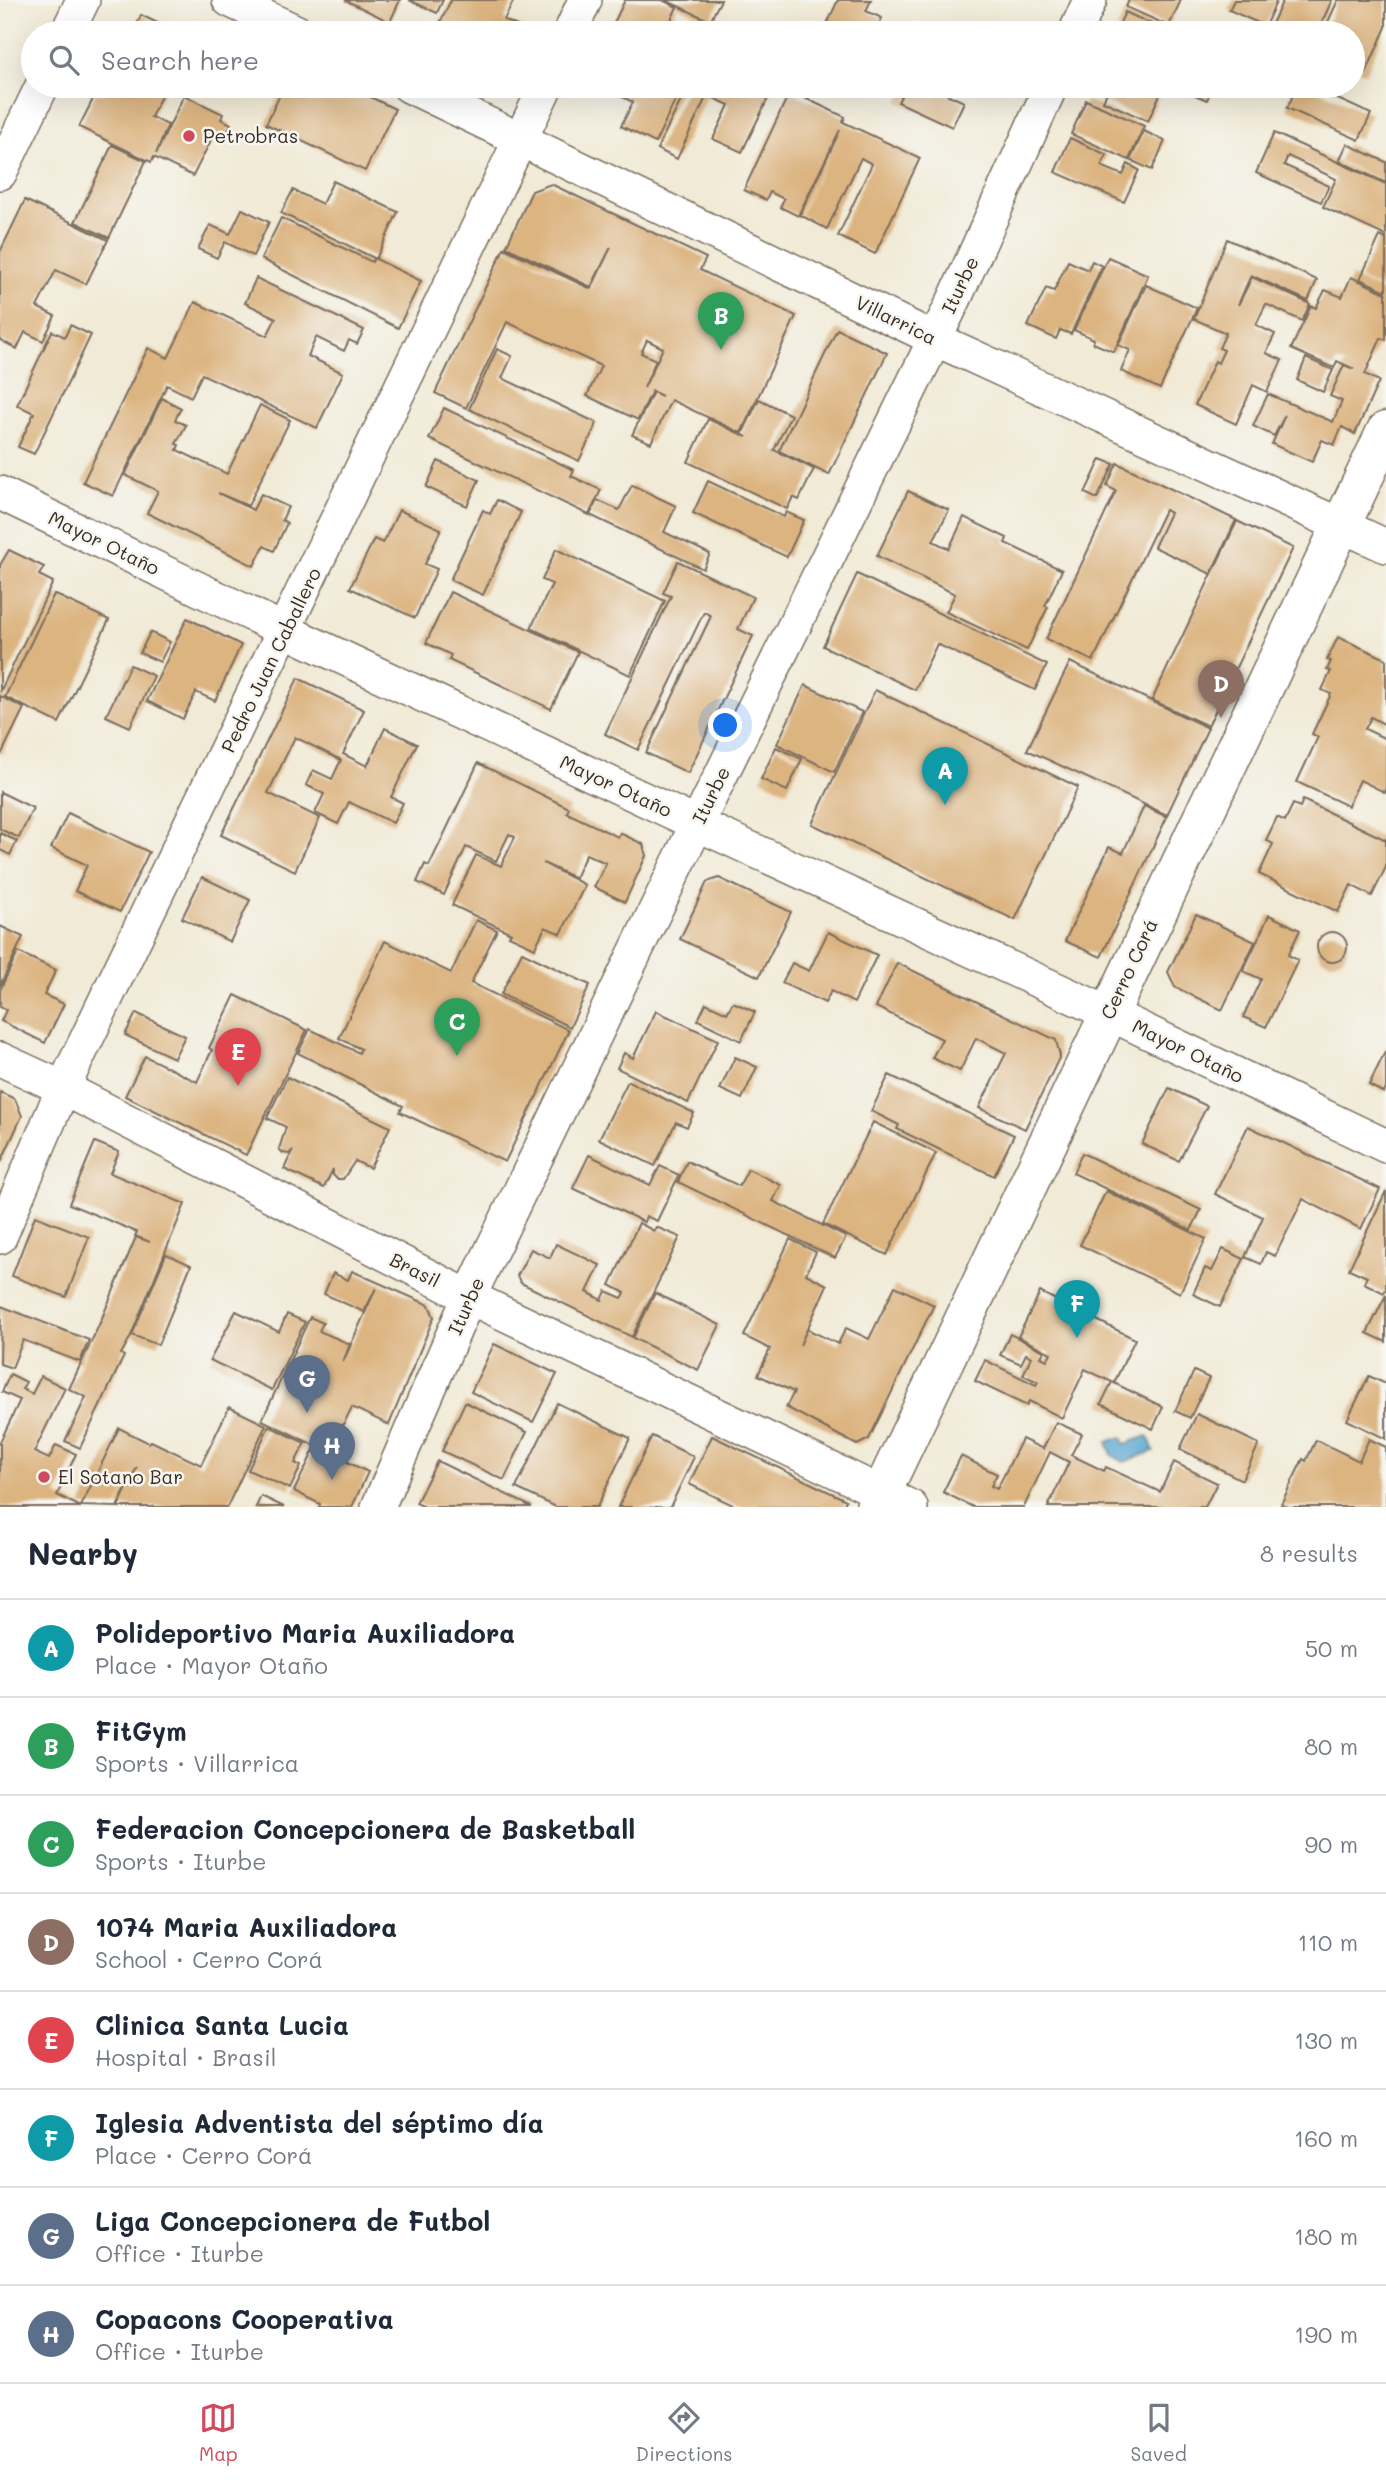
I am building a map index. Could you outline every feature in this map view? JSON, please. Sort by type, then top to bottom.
[{"type":"street","points":[[73,21],[83,0]]},
{"type":"street","points":[[229,0],[274,21]]},
{"type":"street","points":[[575,21],[585,0]]},
{"type":"street","points":[[1080,21],[1090,0]]},
{"type":"street","points":[[0,173],[36,98]]},
{"type":"street","name":"Villarrica","points":[[435,98],[935,339],[1386,546]]},
{"type":"street","name":"Pedro Juan Caballero","points":[[0,1237],[63,1088],[541,98]]},
{"type":"street","name":"Iturbe","points":[[378,1507],[469,1297],[935,339],[1045,98]]},
{"type":"street","name":"Cerro Corá","points":[[889,1502],[1108,1013],[1386,431]]},
{"type":"street","name":"Mayor Otaño","points":[[0,493],[286,631],[1108,1013],[1386,1146]]},
{"type":"street","name":"Brasil","points":[[0,1059],[63,1088],[469,1297],[889,1502]]},
{"type":"water","points":[[1148,1436],[1154,1451],[1124,1462],[1112,1455],[1107,1442],[1122,1437],[1125,1444]]},
{"type":"building","points":[[345,0],[400,0],[390,21]]},
{"type":"building","points":[[409,0],[443,0],[437,13]]},
{"type":"building","points":[[451,0],[514,0],[504,20],[506,21],[441,21]]},
{"type":"building","points":[[625,0],[662,0],[677,7],[671,21],[615,21]]},
{"type":"building","points":[[665,0],[721,0],[710,21]]},
{"type":"building","points":[[838,0],[871,0],[866,11],[882,18],[881,21],[828,21]]},
{"type":"building","points":[[1129,0],[1181,0],[1171,21],[1158,21],[1126,7]]},
{"type":"building","points":[[1234,0],[1277,0],[1267,21],[1254,21],[1229,10]]},
{"type":"building","points":[[1283,0],[1332,0],[1322,21],[1273,21]]},
{"type":"building","points":[[1338,0],[1386,0],[1386,27],[1366,73],[1365,21],[1328,21]]},
{"type":"building","points":[[1125,12],[1145,21],[1121,21]]},
{"type":"building","points":[[141,15],[153,21],[138,21]]},
{"type":"building","points":[[94,98],[160,98],[151,117],[168,125],[156,154],[183,98],[190,98],[223,114],[221,119],[231,124],[223,141],[213,136],[193,176],[154,157],[151,162],[79,127]]},
{"type":"building","points":[[278,98],[373,98],[395,109],[365,171],[266,124]]},
{"type":"building","points":[[625,98],[676,98],[655,143],[621,126],[633,102]]},
{"type":"building","points":[[682,98],[706,98],[677,159],[657,149]]},
{"type":"building","points":[[714,98],[768,98],[742,152],[713,139],[729,105]]},
{"type":"building","points":[[787,98],[805,98],[845,117],[843,122],[920,158],[875,254],[838,236],[872,164],[861,158],[827,229],[800,215],[840,130],[798,216],[780,207],[784,199],[770,192],[766,200],[744,190]]},
{"type":"building","points":[[900,98],[955,98],[964,102],[952,127],[898,102]]},
{"type":"building","points":[[1104,98],[1158,98],[1148,121],[1103,101]]},
{"type":"building","points":[[1292,98],[1336,98],[1371,114],[1359,140],[1287,108]]},
{"type":"building","points":[[1086,100],[1144,126],[1129,160],[1071,134]]},
{"type":"building","points":[[1144,131],[1165,141],[1152,170],[1130,160]]},
{"type":"building","points":[[1274,133],[1386,184],[1386,236],[1323,207],[1336,179],[1288,156],[1284,165],[1329,186],[1321,202],[1256,173]]},
{"type":"building","points":[[1070,138],[1107,155],[1101,166],[1123,175],[1128,164],[1139,170],[1124,202],[1055,172]]},
{"type":"building","points":[[1347,144],[1386,162],[1386,183],[1339,161]]},
{"type":"building","points":[[112,145],[146,161],[109,238],[75,222]]},
{"type":"building","points":[[333,181],[398,212],[376,259],[281,213],[293,190],[322,204]]},
{"type":"building","points":[[551,184],[706,258],[700,270],[796,316],[741,433],[671,400],[651,443],[632,435],[653,392],[662,396],[652,391],[638,420],[587,396],[601,366],[507,322],[466,408],[435,393],[504,248],[591,289],[611,247],[591,287],[506,247],[532,191]],"holes":[[[647,340],[663,348],[644,388],[656,360],[641,353]]]},
{"type":"building","points":[[25,200],[108,240],[86,284],[56,270],[37,307],[55,316],[43,341],[25,332],[17,349],[0,340],[0,252]]},
{"type":"building","points":[[242,209],[269,222],[253,256],[225,242],[217,258],[198,249],[210,225],[230,234]]},
{"type":"building","points":[[281,218],[372,262],[374,258],[421,281],[398,328],[261,259]]},
{"type":"building","points":[[1380,236],[1386,239],[1386,291],[1360,279]]},
{"type":"building","points":[[1227,239],[1317,280],[1308,301],[1251,275],[1238,305],[1252,277],[1310,304],[1302,321],[1266,304],[1256,325],[1275,334],[1266,353],[1282,360],[1267,392],[1253,385],[1236,424],[1195,405],[1215,361],[1218,363],[1224,350],[1219,348],[1226,333],[1194,319]]},
{"type":"building","points":[[1108,257],[1148,275],[1114,352],[1093,343],[1094,339],[1074,330]]},
{"type":"building","points":[[1068,261],[1088,270],[1092,261],[1102,266],[1071,334],[1060,330],[1056,339],[1028,326],[1046,288],[1054,291]]},
{"type":"building","points":[[1351,277],[1386,293],[1386,340],[1381,338],[1365,374],[1379,381],[1355,434],[1342,427],[1334,445],[1322,440],[1312,462],[1272,444],[1285,415],[1274,436],[1253,426],[1268,394],[1333,422],[1342,401],[1330,396],[1344,365],[1354,369],[1337,361],[1334,368],[1291,349],[1311,306],[1316,308],[1325,290],[1342,297]]},
{"type":"building","points":[[256,278],[364,330],[357,344],[349,340],[344,351],[316,337],[308,356],[343,373],[317,428],[202,374],[191,397],[167,385],[113,496],[83,482],[148,348],[168,358],[195,302],[267,336],[276,318],[245,303]]},
{"type":"building","points":[[1146,285],[1197,308],[1160,389],[1121,371],[1130,350],[1118,345]]},
{"type":"building","points":[[70,325],[91,335],[34,454],[18,447],[34,413],[17,405],[52,331],[65,337]]},
{"type":"building","points":[[837,329],[887,353],[829,475],[779,451]]},
{"type":"building","points":[[497,349],[512,356],[502,378],[597,423],[579,461],[469,409]]},
{"type":"building","points":[[1306,358],[1333,370],[1323,392],[1297,380]]},
{"type":"building","points":[[162,398],[181,408],[175,420],[186,425],[176,444],[179,445],[177,450],[227,474],[260,405],[290,420],[248,506],[218,493],[253,510],[261,494],[288,507],[282,520],[287,523],[274,551],[264,546],[254,566],[147,513],[158,491],[125,475]]},
{"type":"building","points":[[759,399],[791,415],[774,450],[814,469],[799,500],[793,497],[787,509],[688,462],[708,419],[747,437],[742,434]]},
{"type":"building","points":[[444,408],[574,470],[571,476],[601,490],[589,515],[429,439]]},
{"type":"building","points":[[1101,459],[1114,464],[1097,499],[1085,493]]},
{"type":"building","points":[[438,461],[479,480],[467,506],[426,487]]},
{"type":"building","points":[[1117,463],[1236,520],[1211,574],[1154,547],[1170,513],[1165,510],[1093,661],[1046,639],[1116,491],[1107,486]]},
{"type":"building","points":[[708,481],[784,517],[786,512],[804,520],[787,557],[693,513]]},
{"type":"building","points":[[632,485],[676,506],[664,532],[710,554],[703,569],[590,515],[597,500],[619,510]]},
{"type":"building","points":[[908,491],[949,510],[933,541],[949,549],[964,517],[1007,538],[1005,543],[1062,570],[1027,650],[946,612],[955,594],[877,556]]},
{"type":"building","points":[[497,500],[521,512],[483,595],[450,580],[483,510],[490,514]]},
{"type":"building","points":[[399,510],[441,529],[425,564],[437,569],[415,618],[350,588],[374,539],[383,543]]},
{"type":"building","points":[[1237,521],[1293,548],[1208,726],[1152,700]]},
{"type":"building","points":[[556,549],[665,601],[630,675],[531,628],[552,584],[542,580]]},
{"type":"building","points":[[9,550],[44,567],[39,575],[53,582],[0,692],[0,565]]},
{"type":"building","points":[[678,561],[753,597],[738,629],[753,636],[688,773],[646,753],[711,616],[704,612],[638,750],[605,734],[671,596],[663,593]]},
{"type":"building","points":[[857,574],[1047,665],[1035,690],[937,644],[915,690],[823,646]]},
{"type":"building","points":[[450,592],[578,652],[551,709],[449,660],[451,655],[426,643]]},
{"type":"building","points":[[54,594],[109,620],[59,723],[5,697]]},
{"type":"building","points":[[187,618],[241,645],[215,701],[196,692],[183,719],[147,701]]},
{"type":"building","points":[[150,632],[170,642],[160,662],[140,653]]},
{"type":"building","points":[[1338,637],[1386,659],[1386,722],[1384,724],[1371,717],[1365,729],[1386,739],[1386,793],[1360,780],[1348,806],[1297,782],[1318,737],[1312,734],[1331,694],[1322,690],[1331,671],[1327,670],[1331,661],[1327,660]]},
{"type":"building","points":[[1070,662],[1208,728],[1167,815],[1027,750]]},
{"type":"building","points":[[130,665],[154,676],[130,727],[106,716]]},
{"type":"building","points":[[298,678],[364,710],[343,754],[367,766],[385,728],[417,744],[391,797],[403,803],[393,823],[349,802],[338,824],[315,813],[324,794],[306,785],[313,770],[332,779],[341,760],[295,737],[268,793],[320,818],[295,871],[221,835]]},
{"type":"building","points":[[805,685],[862,712],[834,772],[777,744]]},
{"type":"building","points":[[875,690],[1078,787],[1015,920],[812,824]]},
{"type":"building","points":[[0,696],[24,708],[0,757]]},
{"type":"building","points":[[776,747],[802,759],[787,791],[761,779]]},
{"type":"building","points":[[478,763],[569,808],[567,813],[618,837],[620,833],[643,844],[646,856],[625,902],[594,887],[606,863],[586,854],[575,878],[543,863],[585,885],[561,934],[545,927],[535,948],[509,936],[511,933],[452,905],[476,855],[501,866],[515,837],[509,834],[496,861],[466,847],[444,895],[417,882],[425,864],[429,866]]},
{"type":"building","points":[[0,792],[33,808],[19,838],[0,829]]},
{"type":"building","points":[[1303,800],[1386,840],[1386,867],[1372,896],[1351,885],[1338,912],[1259,874],[1273,844],[1266,840],[1277,817],[1285,821],[1293,804],[1300,807]]},
{"type":"building","points":[[1144,806],[1167,817],[1101,957],[1065,941],[1109,847],[1123,853]]},
{"type":"building","points":[[68,813],[149,852],[120,912],[75,891],[87,865],[51,848]]},
{"type":"building","points":[[0,833],[17,841],[10,855],[0,850]]},
{"type":"building","points":[[202,877],[250,900],[230,942],[182,918]]},
{"type":"building","points":[[719,878],[791,912],[759,977],[680,939],[707,882]]},
{"type":"building","points":[[1196,914],[1255,942],[1222,1010],[1175,987],[1168,972]]},
{"type":"building","points":[[1269,915],[1300,930],[1288,955],[1298,960],[1266,1027],[1243,1017],[1261,979],[1243,971]]},
{"type":"building","points":[[476,920],[497,930],[471,983],[569,1030],[505,1162],[400,1112],[403,1106],[298,1053],[310,1029],[359,1053],[361,1049],[339,1038],[385,941],[451,973]]},
{"type":"building","points":[[0,926],[23,937],[0,986]]},
{"type":"building","points":[[828,932],[877,955],[854,1003],[831,991],[825,1003],[782,983],[792,963],[809,971]]},
{"type":"building","points":[[1332,932],[1343,936],[1347,947],[1343,958],[1332,962],[1321,958],[1317,947],[1321,936]]},
{"type":"building","points":[[18,952],[56,970],[44,995],[64,1004],[45,1043],[1,1021],[6,1010],[0,1007],[0,990]]},
{"type":"building","points":[[522,952],[590,985],[570,1027],[501,994]]},
{"type":"building","points":[[897,963],[1056,1040],[1060,1056],[1025,1129],[979,1108],[1006,1053],[976,1038],[960,1071],[932,1058],[942,1039],[876,1007]]},
{"type":"building","points":[[235,995],[307,1030],[246,1155],[125,1096],[145,1056],[197,1082],[212,1050],[209,1048]]},
{"type":"building","points":[[733,1002],[755,1012],[741,1041],[698,1020],[706,1003],[727,1013]]},
{"type":"building","points":[[656,1011],[718,1040],[688,1103],[617,1068],[624,1053],[633,1058]]},
{"type":"building","points":[[136,1013],[185,1036],[174,1058],[125,1035]]},
{"type":"building","points":[[1386,1050],[1386,1088],[1384,1093],[1369,1085]]},
{"type":"building","points":[[735,1057],[757,1067],[742,1099],[720,1089]]},
{"type":"building","points":[[889,1075],[1014,1135],[994,1176],[897,1129],[899,1125],[871,1111]]},
{"type":"building","points":[[287,1077],[390,1127],[370,1168],[355,1161],[343,1179],[337,1179],[333,1175],[333,1169],[324,1188],[284,1169],[293,1150],[289,1154],[279,1149],[286,1127],[267,1118]]},
{"type":"building","points":[[628,1081],[694,1113],[687,1127],[676,1122],[655,1166],[599,1139]]},
{"type":"building","points":[[1169,1088],[1207,1106],[1179,1161],[1142,1144]]},
{"type":"building","points":[[0,1092],[15,1099],[22,1116],[0,1164]]},
{"type":"building","points":[[873,1122],[936,1153],[887,1255],[823,1224]]},
{"type":"building","points":[[1248,1126],[1380,1189],[1361,1229],[1303,1199],[1275,1256],[1266,1252],[1261,1264],[1245,1257],[1263,1217],[1215,1194]]},
{"type":"building","points":[[95,1142],[119,1152],[110,1173],[185,1204],[121,1354],[124,1356],[80,1448],[65,1441],[86,1397],[69,1389],[136,1237],[150,1242],[135,1236],[137,1232],[69,1204]]},
{"type":"building","points":[[1082,1153],[1201,1210],[1191,1230],[1073,1173]]},
{"type":"building","points":[[589,1155],[650,1185],[660,1166],[679,1175],[657,1221],[646,1216],[644,1222],[573,1188]]},
{"type":"building","points":[[687,1161],[739,1186],[748,1169],[781,1185],[773,1201],[846,1237],[835,1258],[678,1182]]},
{"type":"building","points":[[1106,1191],[1206,1239],[1180,1293],[1080,1245]]},
{"type":"building","points":[[1386,1191],[1384,1293],[1364,1283],[1367,1277],[1349,1269]]},
{"type":"building","points":[[35,1216],[89,1237],[66,1297],[12,1276]]},
{"type":"building","points":[[639,1223],[654,1231],[656,1227],[680,1237],[632,1337],[521,1283],[517,1276],[531,1249],[550,1258],[556,1244],[600,1265],[587,1292],[602,1300],[606,1291],[622,1298],[625,1293],[610,1285]]},
{"type":"building","points":[[790,1239],[816,1252],[806,1274],[827,1285],[807,1329],[838,1344],[846,1328],[869,1339],[895,1286],[934,1305],[869,1439],[857,1445],[786,1407],[794,1392],[758,1375],[770,1349],[744,1336]]},
{"type":"building","points":[[1223,1249],[1244,1259],[1220,1307],[1193,1294],[1205,1268],[1212,1271]]},
{"type":"building","points":[[166,1254],[191,1265],[158,1345],[132,1335]]},
{"type":"building","points":[[352,1271],[429,1305],[434,1317],[389,1425],[352,1407],[329,1453],[368,1472],[352,1507],[319,1507],[320,1504],[294,1491],[316,1446],[262,1420],[310,1317],[323,1323],[319,1331],[350,1344],[343,1362],[376,1288],[364,1312],[324,1294],[333,1273],[348,1280]]},
{"type":"building","points":[[1040,1292],[1135,1339],[1114,1383],[1163,1407],[1153,1429],[1101,1404],[1112,1382],[1085,1369],[1062,1418],[1029,1401],[1027,1406],[975,1381],[985,1360],[1036,1385],[1038,1382],[1023,1375],[1031,1357],[1026,1354],[1021,1364],[1000,1355],[1010,1334],[1044,1351],[1041,1357],[1047,1360],[1051,1353],[1018,1337]]},
{"type":"building","points":[[655,1293],[720,1325],[698,1370],[633,1338]]},
{"type":"building","points":[[1386,1295],[1386,1342],[1367,1333]]},
{"type":"building","points":[[1,1306],[89,1340],[80,1362],[23,1340],[12,1368],[0,1364]]},
{"type":"building","points":[[236,1311],[279,1332],[287,1314],[305,1322],[272,1390],[210,1360]]},
{"type":"building","points":[[494,1344],[557,1374],[533,1422],[471,1392]]},
{"type":"building","points":[[1194,1371],[1209,1378],[1190,1418],[1175,1411]]},
{"type":"building","points":[[10,1374],[26,1382],[22,1389],[32,1394],[41,1376],[65,1388],[34,1452],[49,1459],[56,1445],[76,1454],[57,1495],[81,1507],[0,1507],[0,1442],[20,1400],[2,1392]]},
{"type":"building","points":[[1369,1376],[1386,1384],[1386,1439],[1347,1420]]},
{"type":"building","points":[[465,1402],[527,1432],[504,1480],[442,1451]]},
{"type":"building","points":[[557,1403],[630,1438],[597,1507],[556,1507],[516,1488]]},
{"type":"building","points":[[229,1407],[266,1425],[227,1507],[118,1507],[137,1467],[117,1507],[81,1506],[119,1428],[201,1465]]},
{"type":"building","points":[[1197,1414],[1259,1444],[1242,1480],[1180,1449]]},
{"type":"building","points":[[1056,1422],[1082,1434],[1071,1455],[1104,1471],[1106,1467],[1160,1492],[1174,1462],[1217,1483],[1205,1507],[1048,1507],[1069,1462],[1050,1452],[1024,1507],[973,1507],[943,1492],[961,1456],[997,1474],[991,1486],[997,1489],[1022,1439],[1043,1449]]},
{"type":"building","points":[[269,1426],[305,1443],[295,1463],[301,1466],[290,1489],[248,1470]]},
{"type":"building","points":[[652,1436],[694,1457],[683,1480],[670,1507],[618,1507]]},
{"type":"building","points":[[712,1436],[846,1500],[843,1507],[737,1507],[689,1484]]},
{"type":"building","points":[[1369,1439],[1386,1447],[1386,1507],[1287,1507],[1281,1504],[1303,1459],[1306,1461],[1316,1440],[1359,1461]]},
{"type":"building","points":[[437,1461],[532,1507],[425,1507],[416,1503]]},
{"type":"building","points":[[261,1496],[284,1507],[256,1507]]},
{"type":"place","name":"Petrobras","points":[[189,136]]},
{"type":"place","name":"FitGym","points":[[721,350]]},
{"type":"place","name":"1074 Maria Auxiliadora","points":[[1221,718]]},
{"type":"place","name":"Polideportivo Maria Auxiliadora","points":[[945,805]]},
{"type":"place","name":"Federacion Concepcionera de Basketball","points":[[457,1056]]},
{"type":"place","name":"Clinica Santa Lucia","points":[[238,1086]]},
{"type":"place","name":"Iglesia Adventista del séptimo día","points":[[1077,1338]]},
{"type":"place","name":"Liga Concepcionera de Futbol","points":[[307,1413]]},
{"type":"place","name":"El Sotano Bar","points":[[44,1477]]},
{"type":"place","name":"Copacons Cooperativa","points":[[332,1480]]}]
